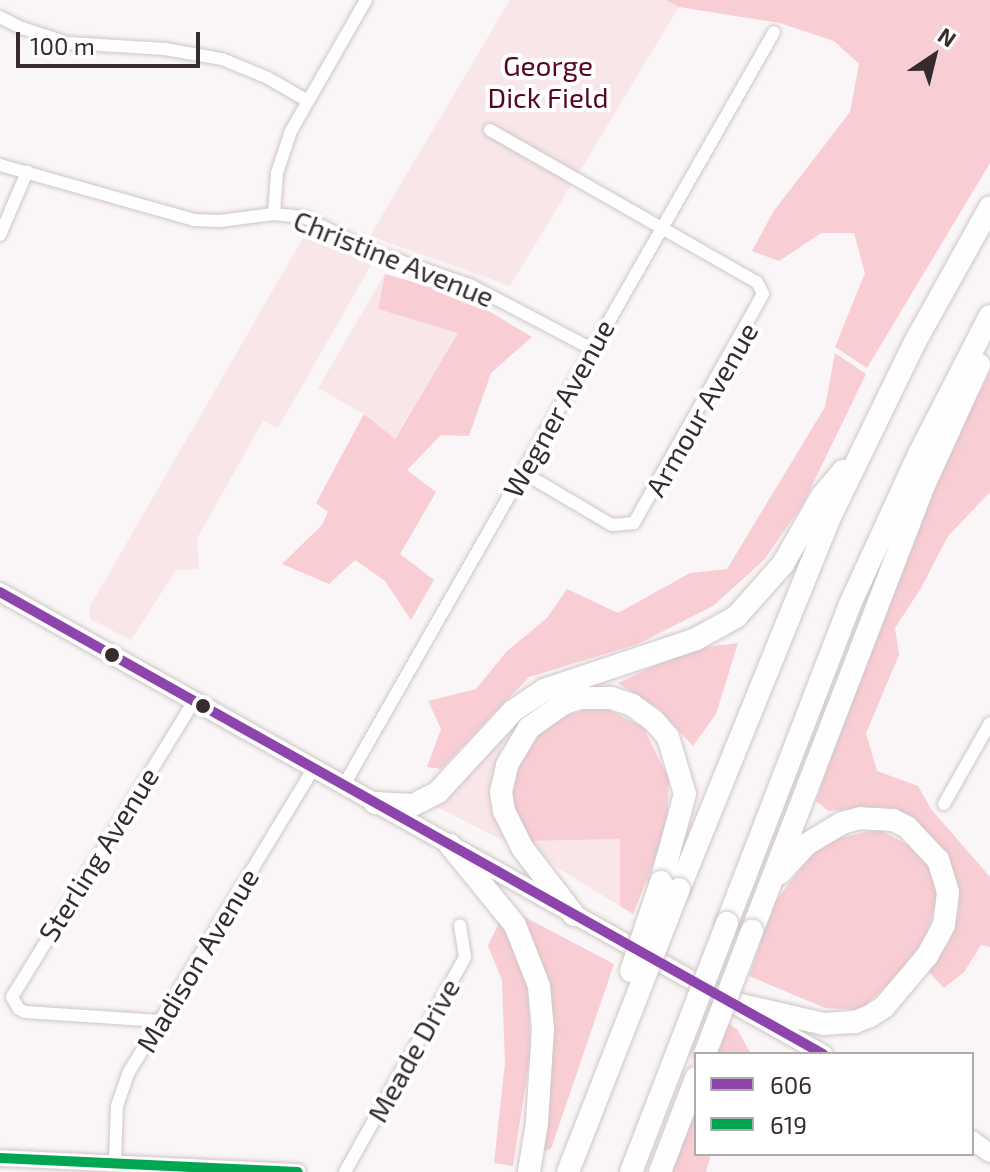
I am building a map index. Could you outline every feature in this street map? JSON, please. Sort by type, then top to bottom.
[{"type":"highway","points":[[568,1172],[600,1093],[600,1053],[803,579],[915,342],[990,207]]},
{"type":"highway","points":[[631,1172],[872,554],[990,316]]},
{"type":"highway","points":[[706,1052],[921,492],[990,342]]},
{"type":"highway","points":[[375,803],[413,805],[438,792],[513,711],[544,690],[696,639],[736,617],[768,584],[822,496],[862,449]]},
{"type":"highway","points":[[574,915],[523,849],[504,811],[501,792],[507,765],[529,728],[564,703],[582,698],[611,698],[632,705],[654,721],[668,737],[685,794],[670,886]]},
{"type":"highway","points":[[737,1004],[824,1024],[855,1022],[870,1016],[884,1007],[927,956],[944,925],[948,908],[944,874],[928,846],[907,827],[879,818],[860,818],[823,832],[768,886]]},
{"type":"highway","points":[[450,845],[510,918],[533,963],[542,1012],[537,1123],[529,1172]]},
{"type":"highway","points":[[661,1172],[694,1083]]},
{"type":"main road","points":[[0,592],[820,1052]]},
{"type":"main road","points":[[974,1144],[990,1160]]},
{"type":"main road","points":[[0,1158],[294,1172]]},
{"type":"street","points":[[274,214],[282,153],[366,0]]},
{"type":"street","points":[[0,17],[22,28],[68,43],[165,49],[222,59],[308,101]]},
{"type":"street","name":"Wegner Avenue","points":[[344,785],[774,32]]},
{"type":"street","name":"Armour Avenue","points":[[490,130],[757,282],[763,294],[759,307],[634,523],[612,525],[522,472]]},
{"type":"street","name":"Christine Avenue","points":[[0,165],[194,220],[220,221],[274,214],[304,217],[371,251],[472,286],[592,349]]},
{"type":"street","points":[[0,235],[27,172]]},
{"type":"street","name":"Sterling Avenue","points":[[160,1021],[25,1012],[14,1003],[13,990],[194,701]]},
{"type":"street","points":[[944,804],[990,723]]},
{"type":"street","name":"Madison Avenue","points":[[115,1163],[116,1124],[122,1089],[314,768]]},
{"type":"street","name":"Meade Drive","points":[[345,1172],[465,957],[460,925]]},
{"type":"green space","name":"George Dick Field","points":[[510,0],[665,0],[679,7],[510,286],[370,236]]},
{"type":"green space","points":[[306,233],[371,265],[278,428],[263,421],[197,538],[199,569],[176,570],[131,640],[90,619],[89,608]]},
{"type":"green space","points":[[385,274],[378,309],[459,332],[394,439],[364,414],[318,388]]},
{"type":"green space","points":[[506,728],[489,800],[506,842],[435,806]]},
{"type":"green space","points":[[620,839],[620,906],[553,865],[530,841]]},
{"type":"shaded area","points":[[665,0],[990,0],[990,163],[867,368],[835,347],[865,273],[854,233],[821,233],[779,261],[752,251],[773,212],[850,112],[859,64],[834,41],[780,23],[679,7]]},
{"type":"shaded area","points":[[385,274],[465,297],[532,337],[491,373],[469,436],[441,435],[407,470],[436,492],[400,554],[434,580],[411,620],[385,581],[355,560],[329,584],[282,564],[322,525],[328,512],[316,503],[364,414],[395,439],[458,333],[378,309]]},
{"type":"shaded area","points":[[835,353],[866,374],[803,504],[764,560],[713,606],[638,644],[529,677],[441,769],[427,767],[441,729],[428,701],[476,689],[507,651],[547,618],[567,589],[618,613],[690,573],[727,569],[825,407]]},
{"type":"shaded area","points":[[990,372],[990,492],[948,536],[921,588],[895,628],[899,655],[866,733],[877,771],[918,786],[931,809],[990,877],[990,947],[981,945],[964,972],[944,988],[928,971],[949,942],[959,908],[954,880],[913,820],[882,807],[828,811],[816,801],[878,619],[962,426]]},
{"type":"shaded area","points":[[738,643],[716,714],[693,746],[659,709],[618,683],[691,649]]},
{"type":"shaded area","points":[[599,705],[643,727],[669,779],[667,828],[633,914],[620,906],[620,839],[530,841],[508,802],[521,756],[547,722]]},
{"type":"shaded area","points":[[879,829],[919,851],[941,885],[926,938],[896,977],[860,1010],[825,1008],[749,976],[775,902],[812,854],[835,839]]},
{"type":"shaded area","points":[[519,914],[614,964],[551,1149],[539,1152],[550,1055]]},
{"type":"shaded area","points":[[501,918],[527,974],[531,1050],[513,1166],[494,1163],[505,1063],[502,980],[488,946]]},
{"type":"shaded area","points":[[725,1022],[737,1029],[750,1052],[714,1052]]},
{"type":"shaded area","points":[[694,1105],[694,1156],[710,1156],[706,1172],[669,1172]]},
{"type":"transit line","name":"606","points":[[0,592],[819,1052]]},
{"type":"transit line","name":"619","points":[[0,1158],[298,1172]]}]
